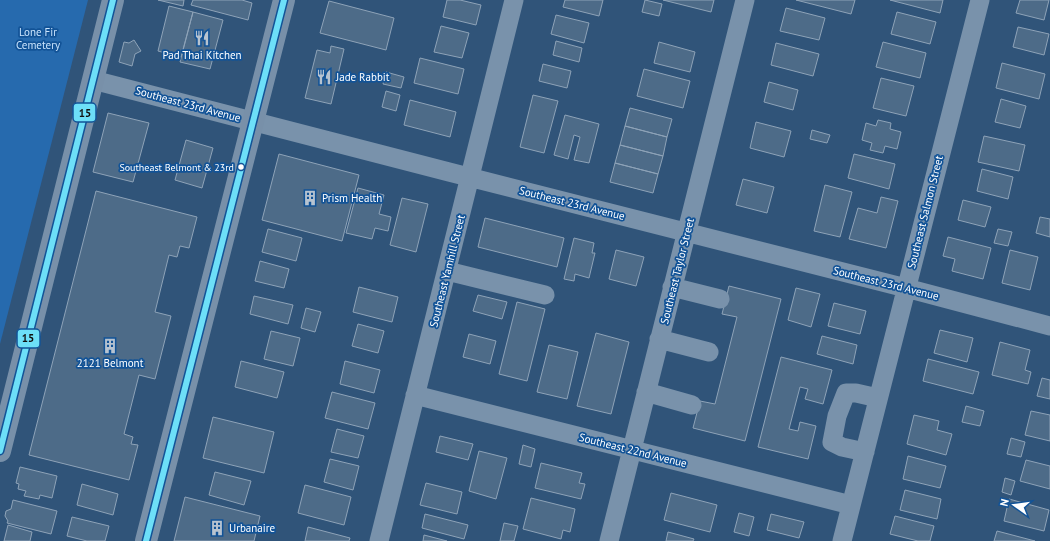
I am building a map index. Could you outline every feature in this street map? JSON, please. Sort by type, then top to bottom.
[{"type":"main road","points":[[0,451],[113,0]]},
{"type":"main road","points":[[146,541],[284,0]]},
{"type":"street","name":"Southeast Yamhill Street","points":[[379,541],[514,0]]},
{"type":"street","name":"Southeast Taylor Street","points":[[608,541],[745,0]]},
{"type":"street","name":"Southeast Salmon Street","points":[[842,541],[980,0]]},
{"type":"street","name":"Southeast 23rd Avenue","points":[[93,80],[1050,326]]},
{"type":"street","points":[[447,271],[544,295]]},
{"type":"street","points":[[672,287],[720,299]]},
{"type":"street","points":[[659,339],[710,352]]},
{"type":"street","points":[[646,392],[692,405]]},
{"type":"street","points":[[865,452],[842,447],[832,442],[837,416],[846,393],[856,393],[878,398]]},
{"type":"street","name":"Southeast 22nd Avenue","points":[[415,395],[851,505]]},
{"type":"green space","name":"Lone Fir Cemetery","points":[[0,0],[88,0],[0,344]]},
{"type":"building","points":[[158,0],[184,0],[183,6]]},
{"type":"building","points":[[193,0],[242,0],[252,3],[248,20],[191,5]]},
{"type":"building","points":[[447,0],[460,0],[481,5],[476,25],[443,17]]},
{"type":"building","points":[[565,0],[603,0],[599,16],[563,7]]},
{"type":"building","points":[[645,0],[662,4],[659,16],[642,12]]},
{"type":"building","points":[[663,0],[714,0],[711,12]]},
{"type":"building","points":[[796,0],[855,0],[851,14]]},
{"type":"building","points":[[890,0],[943,0],[940,13]]},
{"type":"building","points":[[1020,0],[1049,0],[1044,20],[1016,13]]},
{"type":"building","points":[[329,1],[394,18],[386,50],[320,33]]},
{"type":"building","points":[[169,6],[193,12],[181,57],[158,51]]},
{"type":"building","points":[[786,8],[825,18],[819,40],[780,31]]},
{"type":"building","name":"Pad Thai Kitchen","points":[[193,12],[223,20],[210,69],[180,62]]},
{"type":"building","points":[[897,12],[936,22],[930,44],[891,34]]},
{"type":"building","points":[[556,15],[589,23],[584,43],[551,34]]},
{"type":"building","points":[[441,26],[469,33],[462,58],[434,52]]},
{"type":"building","points":[[1018,27],[1049,34],[1044,55],[1013,47]]},
{"type":"building","points":[[134,40],[141,51],[135,54],[132,66],[119,62],[124,42],[129,43]]},
{"type":"building","points":[[556,41],[582,48],[579,62],[553,55]]},
{"type":"building","points":[[659,42],[695,52],[690,72],[654,63]]},
{"type":"building","points":[[883,42],[926,53],[920,78],[876,67]]},
{"type":"building","points":[[776,43],[819,54],[813,76],[771,65]]},
{"type":"building","name":"Jade Rabbit","points":[[331,46],[344,49],[331,104],[305,98],[317,50],[330,53]]},
{"type":"building","points":[[420,58],[464,69],[458,94],[414,83]]},
{"type":"building","points":[[1002,63],[1045,74],[1039,99],[996,88]]},
{"type":"building","points":[[543,64],[571,71],[567,88],[539,81]]},
{"type":"building","points":[[644,69],[690,81],[683,108],[637,96]]},
{"type":"building","points":[[386,72],[404,77],[401,88],[383,84]]},
{"type":"building","points":[[881,78],[914,86],[906,116],[873,108]]},
{"type":"building","points":[[769,82],[798,90],[793,110],[764,102]]},
{"type":"building","points":[[386,91],[400,95],[396,111],[382,107]]},
{"type":"building","points":[[533,95],[558,101],[544,153],[520,147]]},
{"type":"building","points":[[1001,99],[1026,106],[1020,128],[995,122]]},
{"type":"building","points":[[410,100],[456,112],[450,137],[404,125]]},
{"type":"building","points":[[630,108],[672,119],[667,137],[625,126]]},
{"type":"building","points":[[108,113],[149,123],[133,182],[93,172]]},
{"type":"building","points":[[565,115],[599,124],[589,163],[574,160],[580,137],[574,135],[568,159],[554,155]]},
{"type":"building","points":[[878,120],[891,123],[890,129],[901,132],[897,149],[885,146],[883,153],[870,150],[872,143],[862,140],[866,123],[876,126]]},
{"type":"building","points":[[756,122],[791,131],[784,157],[750,148]]},
{"type":"building","points":[[625,126],[667,137],[663,156],[620,145]]},
{"type":"building","points":[[812,130],[830,135],[827,143],[810,139]]},
{"type":"building","points":[[984,136],[1025,145],[1019,171],[978,162]]},
{"type":"building","points":[[186,140],[213,148],[202,188],[175,180]]},
{"type":"building","points":[[620,145],[663,156],[658,174],[615,163]]},
{"type":"building","name":"Prism Health","points":[[279,154],[359,175],[342,241],[262,220]]},
{"type":"building","points":[[854,154],[895,164],[889,189],[848,178]]},
{"type":"building","points":[[615,163],[658,174],[653,193],[610,182]]},
{"type":"building","points":[[982,169],[1013,177],[1008,199],[977,191]]},
{"type":"building","points":[[743,179],[774,187],[767,213],[736,205]]},
{"type":"building","points":[[825,185],[852,192],[840,237],[814,231]]},
{"type":"building","points":[[358,188],[384,195],[379,214],[391,217],[388,231],[375,228],[372,239],[346,233]]},
{"type":"building","name":"2121 Belmont","points":[[96,191],[197,217],[189,248],[180,246],[177,257],[169,255],[155,312],[171,316],[155,379],[139,375],[124,434],[133,437],[131,444],[138,445],[129,480],[29,455]]},
{"type":"building","points":[[881,197],[898,201],[886,248],[849,239],[858,208],[877,213]]},
{"type":"building","points":[[402,198],[428,204],[416,252],[390,245]]},
{"type":"building","points":[[963,200],[991,207],[985,227],[958,220]]},
{"type":"building","points":[[1040,217],[1050,219],[1050,237],[1036,233]]},
{"type":"building","points":[[485,218],[564,238],[557,267],[478,247]]},
{"type":"building","points":[[268,229],[302,238],[296,261],[262,252]]},
{"type":"building","points":[[998,229],[1012,232],[1008,246],[994,243]]},
{"type":"building","points":[[948,237],[991,248],[983,279],[952,271],[955,259],[943,256]]},
{"type":"building","points":[[574,238],[594,243],[592,253],[595,253],[589,278],[575,274],[574,281],[564,279]]},
{"type":"building","points":[[616,250],[644,257],[636,286],[609,279]]},
{"type":"building","points":[[1010,250],[1038,257],[1030,290],[1002,283]]},
{"type":"building","points":[[260,261],[289,269],[284,288],[255,281]]},
{"type":"building","points":[[729,286],[781,299],[745,441],[693,428],[700,401],[715,404],[737,317],[722,314]]},
{"type":"building","points":[[359,287],[398,297],[392,322],[353,312]]},
{"type":"building","points":[[796,288],[820,294],[811,327],[788,320]]},
{"type":"building","points":[[478,295],[507,302],[502,319],[473,311]]},
{"type":"building","points":[[254,296],[293,305],[288,324],[250,314]]},
{"type":"building","points":[[517,302],[545,309],[527,381],[499,374]]},
{"type":"building","points":[[834,303],[866,311],[860,334],[828,326]]},
{"type":"building","points":[[306,308],[321,312],[315,332],[301,328]]},
{"type":"building","points":[[358,324],[384,331],[378,353],[352,346]]},
{"type":"building","points":[[940,330],[973,338],[967,362],[934,353]]},
{"type":"building","points":[[271,331],[300,338],[293,366],[264,359]]},
{"type":"building","points":[[596,333],[629,342],[611,414],[577,406]]},
{"type":"building","points":[[469,334],[496,341],[490,364],[463,357]]},
{"type":"building","points":[[822,336],[857,345],[853,364],[817,354]]},
{"type":"building","points":[[1000,342],[1030,350],[1025,370],[1031,372],[1028,384],[992,375]]},
{"type":"building","points":[[549,345],[578,352],[567,399],[537,392]]},
{"type":"building","points":[[781,357],[832,370],[823,404],[805,399],[808,389],[800,387],[789,429],[798,431],[800,422],[816,426],[808,459],[758,447]]},
{"type":"building","points":[[928,359],[979,372],[973,394],[923,381]]},
{"type":"building","points":[[241,361],[284,372],[277,398],[235,387]]},
{"type":"building","points":[[345,361],[380,370],[374,393],[340,384]]},
{"type":"building","points":[[1042,378],[1050,380],[1050,399],[1037,396]]},
{"type":"building","points":[[332,392],[375,403],[368,429],[325,418]]},
{"type":"building","points":[[966,406],[984,411],[980,426],[962,422]]},
{"type":"building","points":[[1031,411],[1050,415],[1050,441],[1025,435]]},
{"type":"building","points":[[914,415],[939,421],[937,430],[952,434],[946,455],[907,444]]},
{"type":"building","points":[[213,417],[274,432],[264,473],[203,458]]},
{"type":"building","points":[[337,429],[364,436],[358,458],[331,452]]},
{"type":"building","points":[[440,436],[473,444],[468,460],[436,452]]},
{"type":"building","points":[[1011,438],[1025,442],[1021,457],[1007,454]]},
{"type":"building","points":[[523,445],[535,449],[531,467],[519,464]]},
{"type":"building","points":[[479,451],[507,458],[496,499],[469,491]]},
{"type":"building","points":[[908,456],[946,466],[940,488],[903,479]]},
{"type":"building","points":[[330,459],[359,466],[353,490],[324,482]]},
{"type":"building","points":[[1026,460],[1050,466],[1050,489],[1020,481]]},
{"type":"building","points":[[541,463],[582,473],[579,483],[585,484],[581,499],[535,488]]},
{"type":"building","points":[[20,467],[57,476],[52,498],[40,495],[39,499],[24,496],[26,491],[18,489],[19,484],[16,483]]},
{"type":"building","points":[[215,472],[251,481],[244,505],[209,495]]},
{"type":"building","points":[[1005,478],[1015,481],[1011,495],[1002,492]]},
{"type":"building","points":[[426,483],[462,492],[457,514],[420,505]]},
{"type":"building","points":[[82,484],[118,494],[113,515],[77,505]]},
{"type":"building","points":[[305,485],[351,497],[344,525],[298,513]]},
{"type":"building","points":[[905,490],[941,499],[937,519],[900,510]]},
{"type":"building","points":[[671,493],[717,505],[710,532],[664,520]]},
{"type":"building","name":"Urbanaire","points":[[185,497],[260,516],[254,541],[174,541]]},
{"type":"building","points":[[531,498],[575,509],[570,532],[563,530],[561,539],[523,529]]},
{"type":"building","points":[[1009,499],[1049,510],[1044,531],[1004,521]]},
{"type":"building","points":[[13,500],[57,511],[51,534],[7,523],[8,521],[5,516],[6,511],[11,509]]},
{"type":"building","points":[[739,513],[754,517],[749,536],[734,532]]},
{"type":"building","points":[[425,514],[468,525],[464,539],[422,528]]},
{"type":"building","points":[[771,514],[804,522],[799,538],[767,530]]},
{"type":"building","points":[[895,516],[934,526],[930,541],[918,541],[890,534]]},
{"type":"building","points":[[72,517],[109,526],[105,541],[87,541],[67,536]]},
{"type":"building","points":[[504,523],[518,526],[514,541],[500,541]]},
{"type":"building","points":[[8,525],[32,532],[30,541],[4,541]]},
{"type":"building","points":[[308,527],[350,538],[349,541],[305,541]]},
{"type":"building","points":[[997,531],[1035,541],[994,541]]},
{"type":"building","points":[[668,532],[694,539],[693,541],[666,541]]},
{"type":"building","points":[[424,535],[447,541],[423,541]]},
{"type":"transit line","name":"15","points":[[0,451],[113,0]]},
{"type":"transit line","name":"15","points":[[146,541],[284,0]]},
{"type":"place","name":"Pad Thai Kitchen","points":[[202,38]]},
{"type":"place","name":"Jade Rabbit","points":[[324,77]]},
{"type":"place","name":"Southeast Belmont & 23rd","points":[[241,167]]},
{"type":"place","name":"Prism Health","points":[[310,198]]},
{"type":"place","name":"2121 Belmont","points":[[110,346]]},
{"type":"place","name":"Urbanaire","points":[[217,528]]}]
